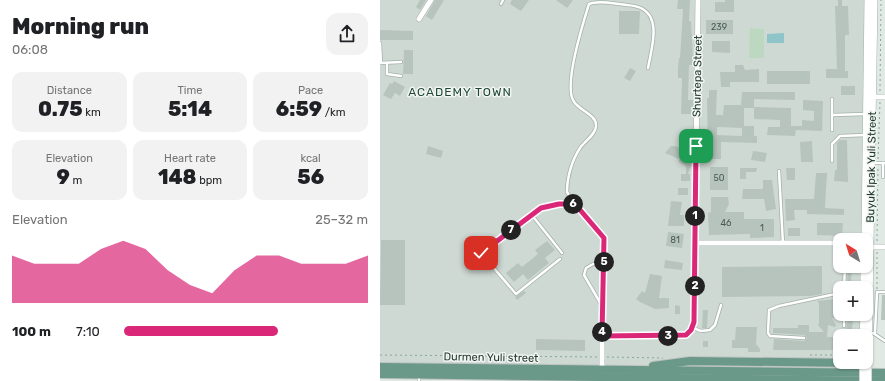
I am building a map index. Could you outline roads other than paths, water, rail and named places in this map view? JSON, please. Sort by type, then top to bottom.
[{"type":"main road","name":"Buyuk Ipak Yuli Street","points":[[868,0],[876,97],[867,114],[866,135],[869,233]]},
{"type":"main road","name":"Buyuk Ipak Yuli Street","points":[[870,233],[876,97],[874,0]]},
{"type":"main road","name":"Buyuk Ipak Yuli Street","points":[[869,273],[869,329]]},
{"type":"main road","points":[[630,374],[690,361],[833,363]]},
{"type":"main road","name":"Durmen Yuli street","points":[[380,367],[438,367],[602,373]]},
{"type":"main road","name":"Buyuk Ipak Yuli Street","points":[[863,369],[863,381]]},
{"type":"main road","name":"Buyuk Ipak Yuli Street","points":[[864,369],[868,381]]},
{"type":"main road","points":[[602,373],[885,381]]},
{"type":"main road","name":"Durmen Yuli street","points":[[419,378],[510,378],[602,373]]},
{"type":"main road","points":[[630,374],[885,373]]},
{"type":"main road","points":[[380,374],[419,378]]},
{"type":"main road","points":[[630,374],[648,381]]},
{"type":"street","points":[[419,19],[431,0]]},
{"type":"street","name":"Shurtepa Street","points":[[692,328],[694,322],[698,0]]},
{"type":"street","points":[[695,243],[833,243]]},
{"type":"street","points":[[873,245],[885,247]]},
{"type":"street","points":[[602,373],[602,336],[681,336],[688,333],[692,328]]},
{"type":"lane","points":[[501,4],[503,0]]},
{"type":"lane","points":[[602,336],[604,238],[575,204],[568,192],[571,166],[580,148],[595,130],[597,125],[594,118],[580,109],[573,101],[570,93],[576,49],[589,4],[594,1],[614,3],[640,7],[646,11],[652,18],[654,32],[648,68]]},
{"type":"lane","points":[[380,43],[380,63],[401,62]]},
{"type":"lane","points":[[387,63],[387,74],[401,76]]},
{"type":"lane","points":[[832,99],[832,130]]},
{"type":"lane","points":[[832,115],[867,114]]},
{"type":"lane","points":[[832,161],[832,144],[840,136],[866,135]]},
{"type":"lane","points":[[874,163],[884,163],[883,177]]},
{"type":"lane","points":[[779,171],[783,244]]},
{"type":"lane","points":[[560,259],[516,294],[481,254],[531,214],[541,208],[559,204],[575,204]]},
{"type":"lane","points":[[531,214],[562,253]]},
{"type":"lane","points":[[602,306],[584,275],[586,268],[593,264],[604,264]]},
{"type":"lane","points":[[870,329],[877,292],[885,292]]},
{"type":"lane","points":[[804,338],[770,336],[768,333],[769,310],[785,304],[833,294]]},
{"type":"lane","points":[[692,328],[701,331],[710,330],[714,325],[721,305]]},
{"type":"lane","points":[[844,321],[844,326]]},
{"type":"lane","points":[[873,336],[885,341]]},
{"type":"water","points":[[784,33],[784,43],[767,43],[767,34]]},
{"type":"district","name":"ACADEMY TOWN","points":[[460,92]]}]
